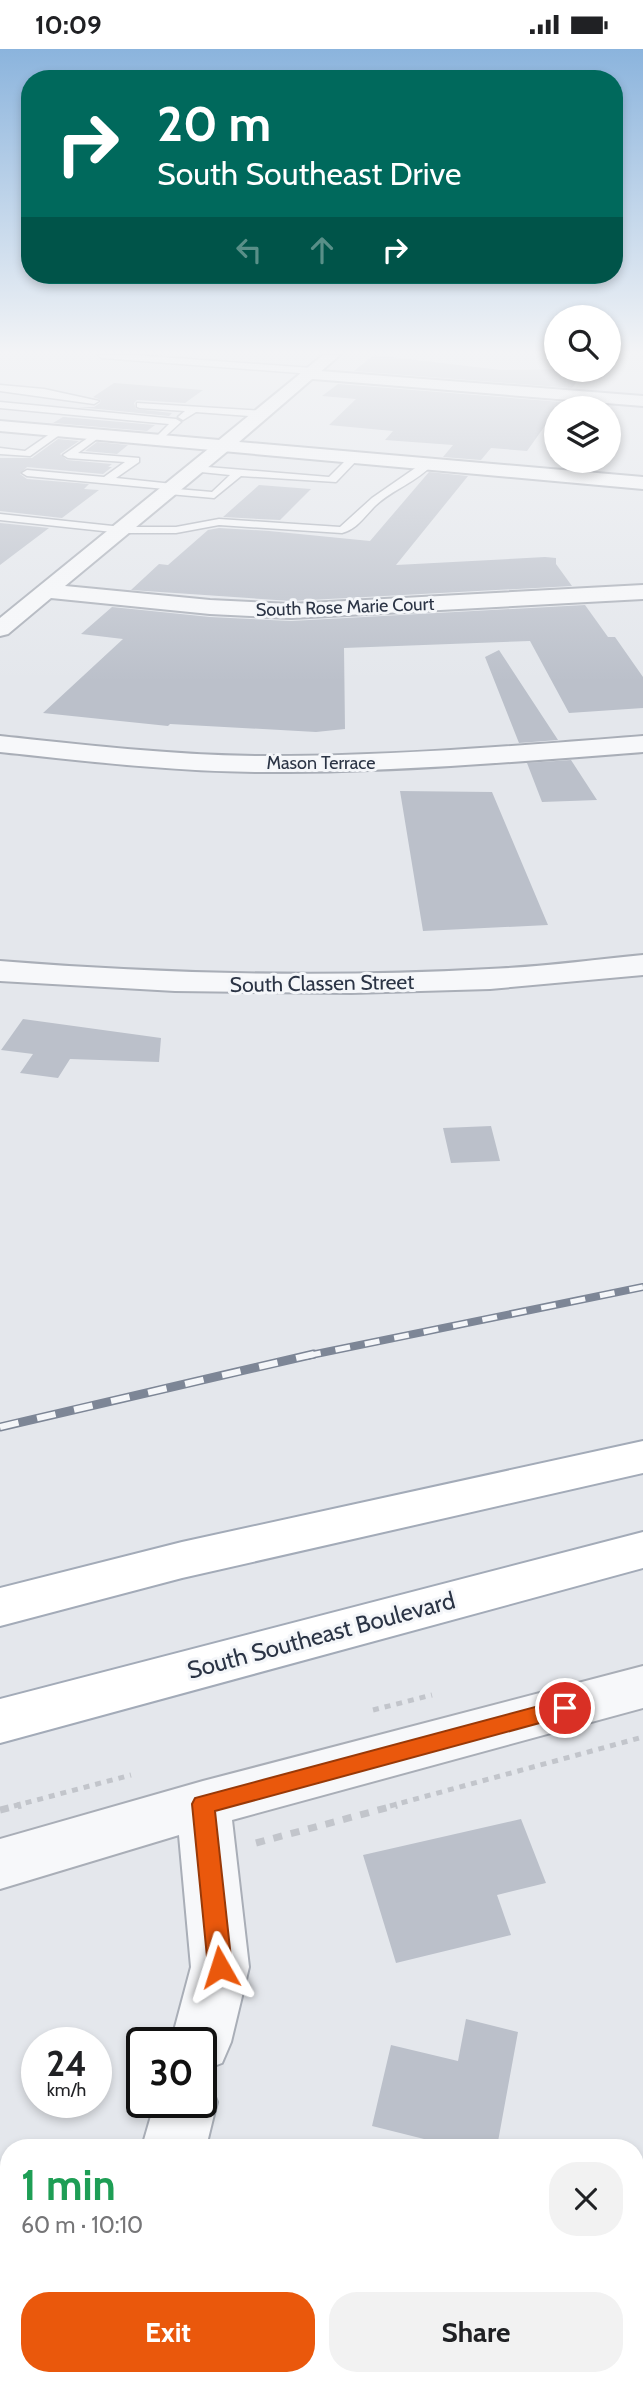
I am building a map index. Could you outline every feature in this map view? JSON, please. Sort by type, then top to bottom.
[{"type":"main road","points":[[0,1607],[182,1560],[643,1457]]},
{"type":"main road","name":"South Southeast Boulevard","points":[[0,1721],[643,1550]]},
{"type":"street","points":[[0,629],[47,591],[123,521],[171,489],[202,464]]},
{"type":"street","points":[[428,464],[643,483]]},
{"type":"street","name":"South Rose Marie Court","points":[[47,591],[210,607],[291,611],[634,593]]},
{"type":"street","points":[[634,593],[643,613]]},
{"type":"street","name":"Mason Terrace","points":[[0,744],[134,758],[253,764],[382,763],[643,744]]},
{"type":"street","name":"South Classen Street","points":[[0,971],[97,979],[241,985],[361,984],[472,980],[643,965]]},
{"type":"street","points":[[0,1864],[203,1804],[643,1687]]},
{"type":"street","points":[[203,1804],[220,1967],[205,2027]]},
{"type":"street","points":[[176,2139],[182,2118]]},
{"type":"lane","points":[[106,481],[130,464]]},
{"type":"lane","points":[[195,470],[331,480],[348,464]]},
{"type":"lane","points":[[0,517],[123,521],[176,530],[219,522],[342,530],[352,526],[376,500],[415,477],[428,464]]},
{"type":"lane","points":[[27,473],[214,495],[238,473]]},
{"type":"lane","points":[[0,507],[51,510]]},
{"type":"path","points":[[251,1844],[643,1737]]},
{"type":"building","points":[[0,464],[112,464],[103,474],[27,467],[20,474],[27,479],[89,484],[84,489],[99,490],[62,518],[0,511]]},
{"type":"building","points":[[429,472],[468,476],[396,565],[556,558],[556,564],[572,586],[291,601],[131,590],[159,564],[168,565],[208,530],[219,528],[269,531],[370,541]]},
{"type":"building","points":[[259,485],[311,489],[280,520],[223,517]]},
{"type":"building","points":[[0,523],[49,528],[0,565]]},
{"type":"building","points":[[585,605],[608,637],[615,637],[643,677],[643,708],[569,713],[530,641],[344,648],[345,729],[316,732],[168,726],[43,713],[123,639],[81,634],[112,607],[210,617],[291,621]]},
{"type":"building","points":[[499,650],[558,740],[519,743],[485,657]]},
{"type":"building","points":[[571,760],[597,800],[542,802],[527,763]]},
{"type":"building","points":[[400,791],[492,792],[548,925],[423,931]]},
{"type":"building","points":[[23,1019],[161,1038],[159,1062],[70,1059],[58,1078],[20,1073],[33,1054],[1,1050]]},
{"type":"building","points":[[491,1126],[500,1161],[451,1163],[443,1128]]},
{"type":"building","points":[[521,1819],[546,1883],[497,1895],[511,1935],[396,1963],[363,1855]]},
{"type":"building","points":[[466,2019],[518,2032],[498,2139],[424,2139],[372,2126],[391,2045],[458,2061]]},
{"type":"railway","points":[[306,1356],[643,1287]]},
{"type":"railway","points":[[0,1427],[314,1354]]},
{"type":"route","points":[[220,1967],[203,1804],[565,1708]]}]
